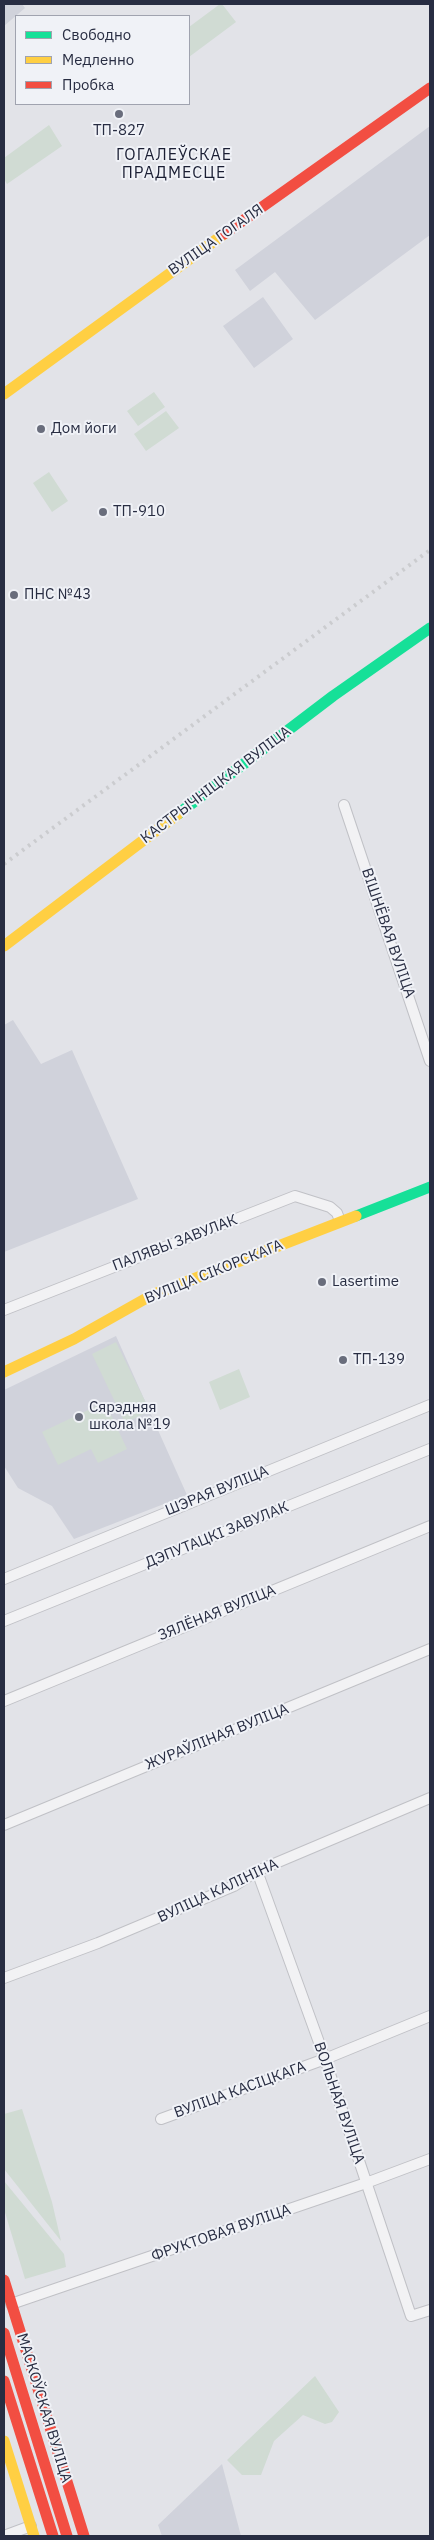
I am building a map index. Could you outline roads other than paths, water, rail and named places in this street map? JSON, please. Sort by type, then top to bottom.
[{"type":"street","name":"ВУЛІЦА ГОГАЛЯ","points":[[4,394],[190,258],[430,88]]},
{"type":"street","name":"КАСТРЫЧНІЦКАЯ ВУЛІЦА","points":[[4,946],[333,696],[430,628]]},
{"type":"street","name":"ВІШНЁВАЯ ВУЛІЦА","points":[[344,805],[428,1045],[430,1061]]},
{"type":"street","name":"ВУЛІЦА СІКОРСКАГА","points":[[4,1372],[74,1339],[152,1295],[430,1187]]},
{"type":"street","name":"ПАЛЯВЫ ЗАВУЛАК","points":[[4,1310],[295,1196],[330,1207],[337,1213],[340,1221]]},
{"type":"street","name":"ШЭРАЯ ВУЛІЦА","points":[[4,1579],[430,1406]]},
{"type":"street","name":"ДЭПУТАЦКІ ЗАВУЛАК","points":[[4,1621],[430,1449]]},
{"type":"street","name":"ЗЯЛЁНАЯ ВУЛІЦА","points":[[4,1700],[430,1526]]},
{"type":"street","name":"ЖУРАЎЛІНАЯ ВУЛІЦА","points":[[4,1825],[430,1649]]},
{"type":"street","name":"ВУЛІЦА КАЛІНІНА","points":[[4,1978],[98,1944],[234,1886],[258,1871],[430,1798]]},
{"type":"street","name":"ВОЛЬНАЯ ВУЛІЦА","points":[[258,1871],[325,2059],[411,2316],[430,2310]]},
{"type":"street","name":"ВУЛІЦА КАСІЦКАГА","points":[[161,2119],[325,2059],[430,2016]]},
{"type":"street","name":"ФРУКТОВАЯ ВУЛІЦА","points":[[11,2304],[366,2183],[430,2159]]},
{"type":"street","name":"МАСКОЎСКАЯ ВУЛІЦА","points":[[4,2280],[84,2536]]},
{"type":"street","name":"МАСКОЎСКАЯ ВУЛІЦА","points":[[4,2332],[68,2536]]},
{"type":"street","name":"МАСКОЎСКАЯ ВУЛІЦА","points":[[4,2381],[53,2536]]},
{"type":"street","points":[[4,2441],[32,2531],[4,2536]]},
{"type":"railway","points":[[4,864],[430,550]]},
{"type":"place","name":"ТП-827","points":[[119,114]]},
{"type":"place","name":"Дом йоги","points":[[41,429]]},
{"type":"place","name":"ТП-910","points":[[103,512]]},
{"type":"place","name":"ПНС №43","points":[[14,595]]},
{"type":"place","name":"Lasertime","points":[[322,1282]]},
{"type":"place","name":"ТП-139","points":[[343,1360]]},
{"type":"place","name":"Сярэдняя школа №19","points":[[79,1417]]},
{"type":"district","name":"ГОГАЛЕЎСКАЕ ПРАДМЕСЦЕ","points":[[174,164]]}]
